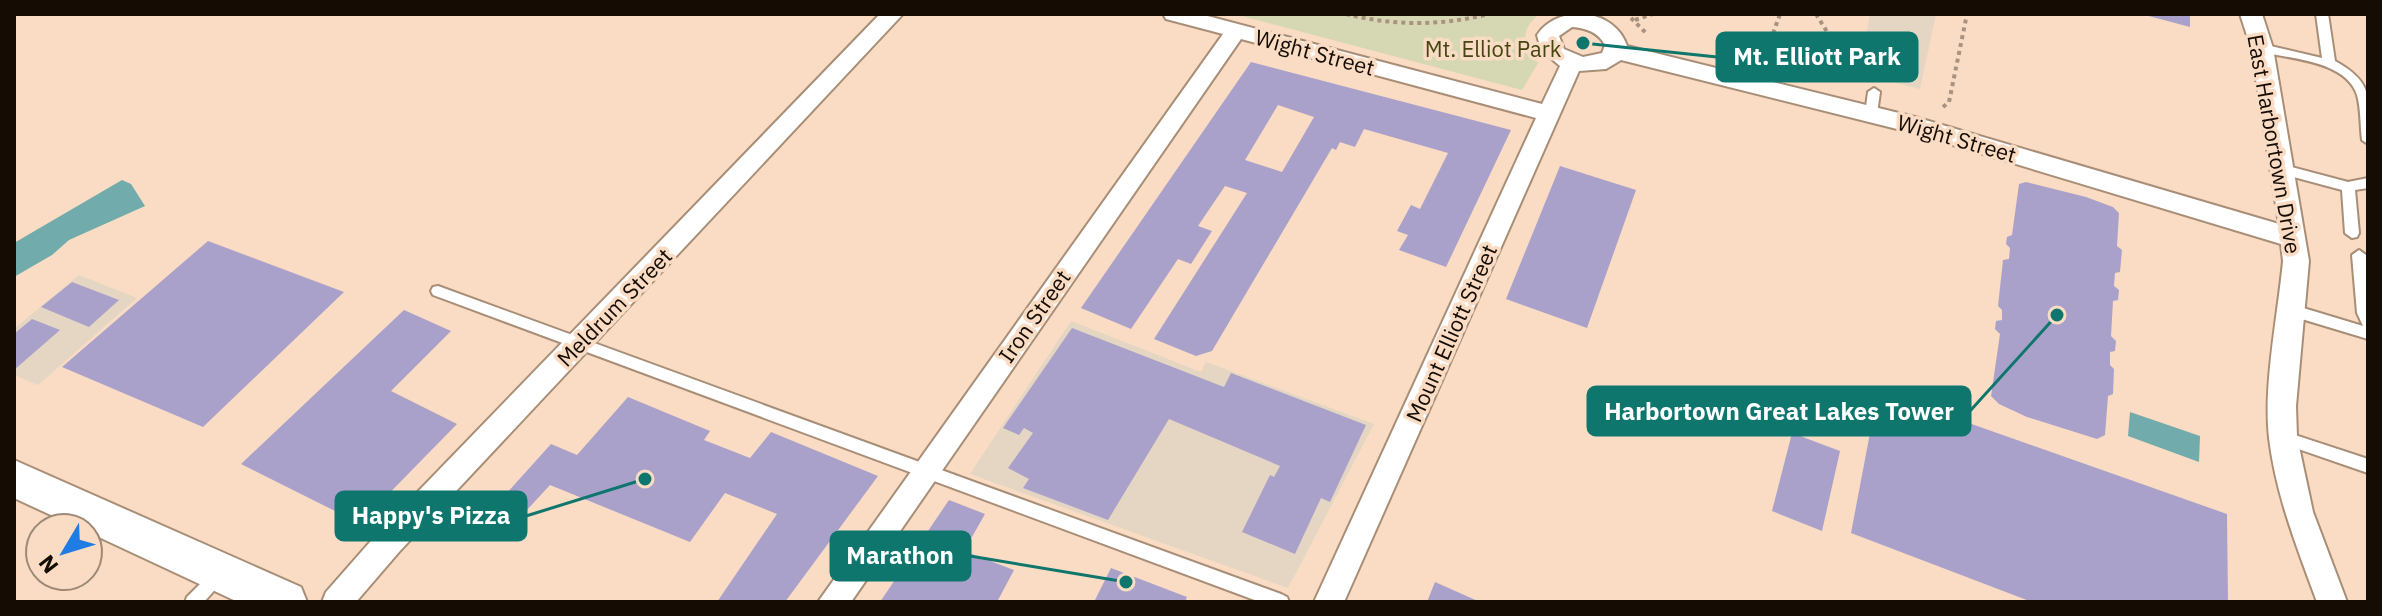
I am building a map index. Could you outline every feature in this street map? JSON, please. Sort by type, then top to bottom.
[{"type":"main road","points":[[14,478],[208,588],[285,602]]},
{"type":"street","name":"Meldrum Street","points":[[337,602],[388,543],[892,14]]},
{"type":"street","name":"Wight Street","points":[[1174,14],[1549,114]]},
{"type":"street","name":"East Harbortown Drive","points":[[2251,14],[2262,48],[2284,170],[2296,261],[2282,406],[2283,437],[2298,512],[2332,602]]},
{"type":"street","points":[[1593,18],[1614,38],[1616,51],[1599,64],[1572,63],[1562,59],[1548,46],[1548,32],[1553,26],[1570,20],[1593,18]]},
{"type":"street","name":"Iron Street","points":[[833,602],[1236,31]]},
{"type":"street","name":"Wight Street","points":[[1616,51],[1872,103],[2294,238]]},
{"type":"street","name":"Mount Elliott Street","points":[[1329,602],[1572,63]]},
{"type":"lane","points":[[2322,14],[2329,63]]},
{"type":"lane","points":[[2262,48],[2329,63],[2349,72],[2361,84],[2368,140]]},
{"type":"lane","points":[[2284,170],[2348,187],[2368,183]]},
{"type":"lane","points":[[2348,187],[2352,233]]},
{"type":"lane","points":[[2359,255],[2364,313],[2368,322]]},
{"type":"lane","points":[[438,291],[1281,602]]},
{"type":"lane","points":[[2290,310],[2368,333]]},
{"type":"lane","points":[[2283,437],[2368,466]]},
{"type":"path","points":[[1346,14],[1428,23],[1489,14]]},
{"type":"path","points":[[1624,14],[1648,36]]},
{"type":"path","points":[[1634,21],[1653,14]]},
{"type":"path","points":[[1765,56],[1780,14]]},
{"type":"path","points":[[1816,14],[1829,35],[1860,53]]},
{"type":"path","points":[[1936,107],[1946,107],[1949,102],[1967,14]]},
{"type":"path","points":[[1734,57],[1748,61],[1756,55],[1765,56],[1774,60],[1778,68],[1792,72]]},
{"type":"shaded area","points":[[1870,14],[1936,14],[1920,89],[1859,74]]},
{"type":"shaded area","points":[[79,275],[137,298],[38,385],[14,375],[14,329]]},
{"type":"shaded area","points":[[1071,321],[1201,372],[1206,362],[1374,424],[1288,588],[970,474]]},
{"type":"green space","name":"Mt. Elliot Park","points":[[1234,14],[1539,14],[1529,26],[1525,38],[1538,63],[1522,90]]},
{"type":"water","points":[[122,180],[131,184],[145,206],[69,240],[52,255],[14,277],[14,243]]},
{"type":"water","points":[[2130,412],[2200,436],[2199,462],[2128,436]]},
{"type":"building","points":[[2145,14],[2190,14],[2190,27],[2145,15]]},
{"type":"building","points":[[1251,62],[1511,130],[1446,267],[1399,250],[1408,235],[1397,231],[1411,205],[1420,209],[1448,153],[1364,129],[1355,147],[1340,142],[1336,150],[1332,148],[1212,351],[1196,356],[1154,339],[1247,193],[1225,186],[1198,226],[1212,231],[1191,264],[1178,259],[1131,329],[1081,308]],"holes":[[[1278,105],[1314,117],[1282,172],[1245,160]]]},
{"type":"building","points":[[1560,166],[1636,190],[1587,328],[1506,299]]},
{"type":"building","points":[[2026,182],[2086,197],[2113,207],[2119,213],[2117,246],[2122,250],[2120,272],[2115,273],[2114,286],[2119,290],[2118,300],[2113,301],[2111,336],[2116,341],[2115,351],[2110,352],[2110,365],[2114,369],[2113,394],[2108,396],[2105,435],[2097,439],[2027,417],[1999,404],[1991,396],[2000,334],[1995,329],[1996,321],[2002,320],[2002,310],[1998,306],[2003,260],[2009,259],[2010,248],[2006,244],[2007,237],[2012,235],[2019,184]]},
{"type":"building","points":[[208,241],[344,292],[203,427],[62,367]]},
{"type":"building","points":[[72,282],[119,300],[89,327],[41,307]]},
{"type":"building","points":[[404,310],[451,331],[391,391],[457,424],[366,517],[355,521],[241,464]]},
{"type":"building","points":[[32,319],[60,330],[14,370],[14,334]]},
{"type":"building","points":[[1072,328],[1224,387],[1231,373],[1366,425],[1330,502],[1321,498],[1295,554],[1242,532],[1270,475],[1274,477],[1280,466],[1169,419],[1108,520],[1023,488],[1029,479],[1008,468],[1033,433],[1024,428],[1019,435],[1003,428]]},
{"type":"building","points":[[1878,391],[2227,514],[2228,602],[2032,602],[1851,533]]},
{"type":"building","points":[[628,397],[710,431],[704,440],[750,458],[771,432],[878,476],[785,602],[717,602],[777,514],[725,493],[690,542],[550,485],[501,538],[486,516],[551,444],[577,455]]},
{"type":"building","points":[[1792,433],[1840,451],[1822,531],[1772,511]]},
{"type":"building","points":[[949,500],[985,514],[964,551],[1014,570],[997,602],[880,602]]},
{"type":"building","points":[[1111,568],[1187,597],[1185,602],[1094,602]]},
{"type":"building","points":[[1435,582],[1480,602],[1427,602]]},
{"type":"place","name":"Mt. Elliott Park","points":[[1583,43]]},
{"type":"place","name":"Harbortown Great Lakes Tower","points":[[2057,315]]},
{"type":"place","name":"Happy's Pizza","points":[[645,479]]},
{"type":"place","name":"Marathon","points":[[1126,582]]}]
